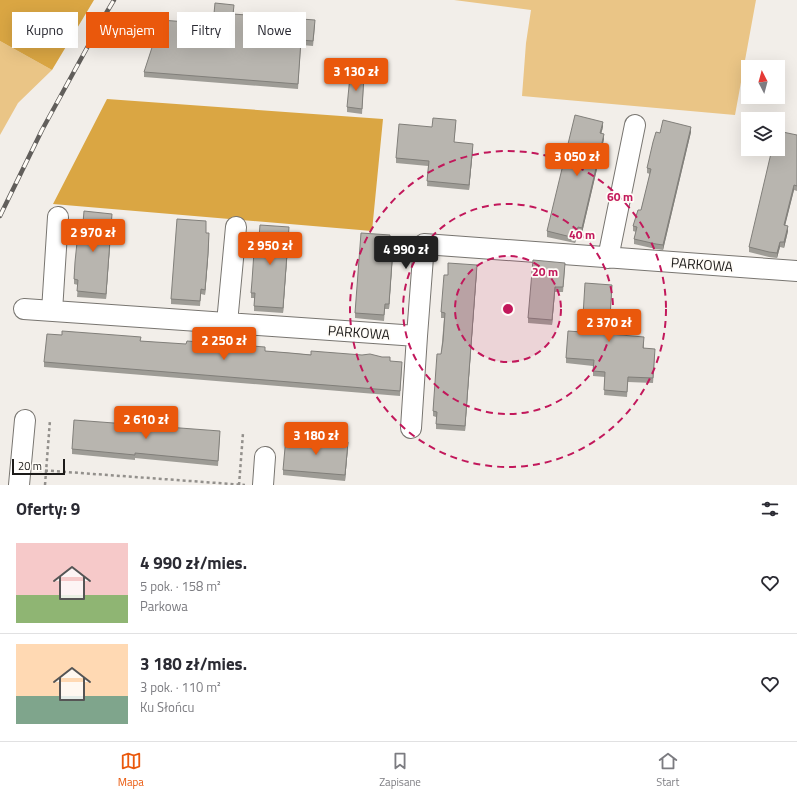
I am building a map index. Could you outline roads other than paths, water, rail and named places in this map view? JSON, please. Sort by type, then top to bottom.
[{"type":"street","points":[[608,258],[635,125]]},
{"type":"street","points":[[52,311],[58,217]]},
{"type":"street","points":[[228,323],[236,227]]},
{"type":"street","name":"PARKOWA","points":[[24,309],[417,336],[424,244],[797,271]]},
{"type":"street","points":[[411,428],[417,336]]},
{"type":"street","points":[[20,477],[25,420]]},
{"type":"street","points":[[263,485],[265,457]]},
{"type":"railway","points":[[0,216],[42,130],[114,0]]}]
